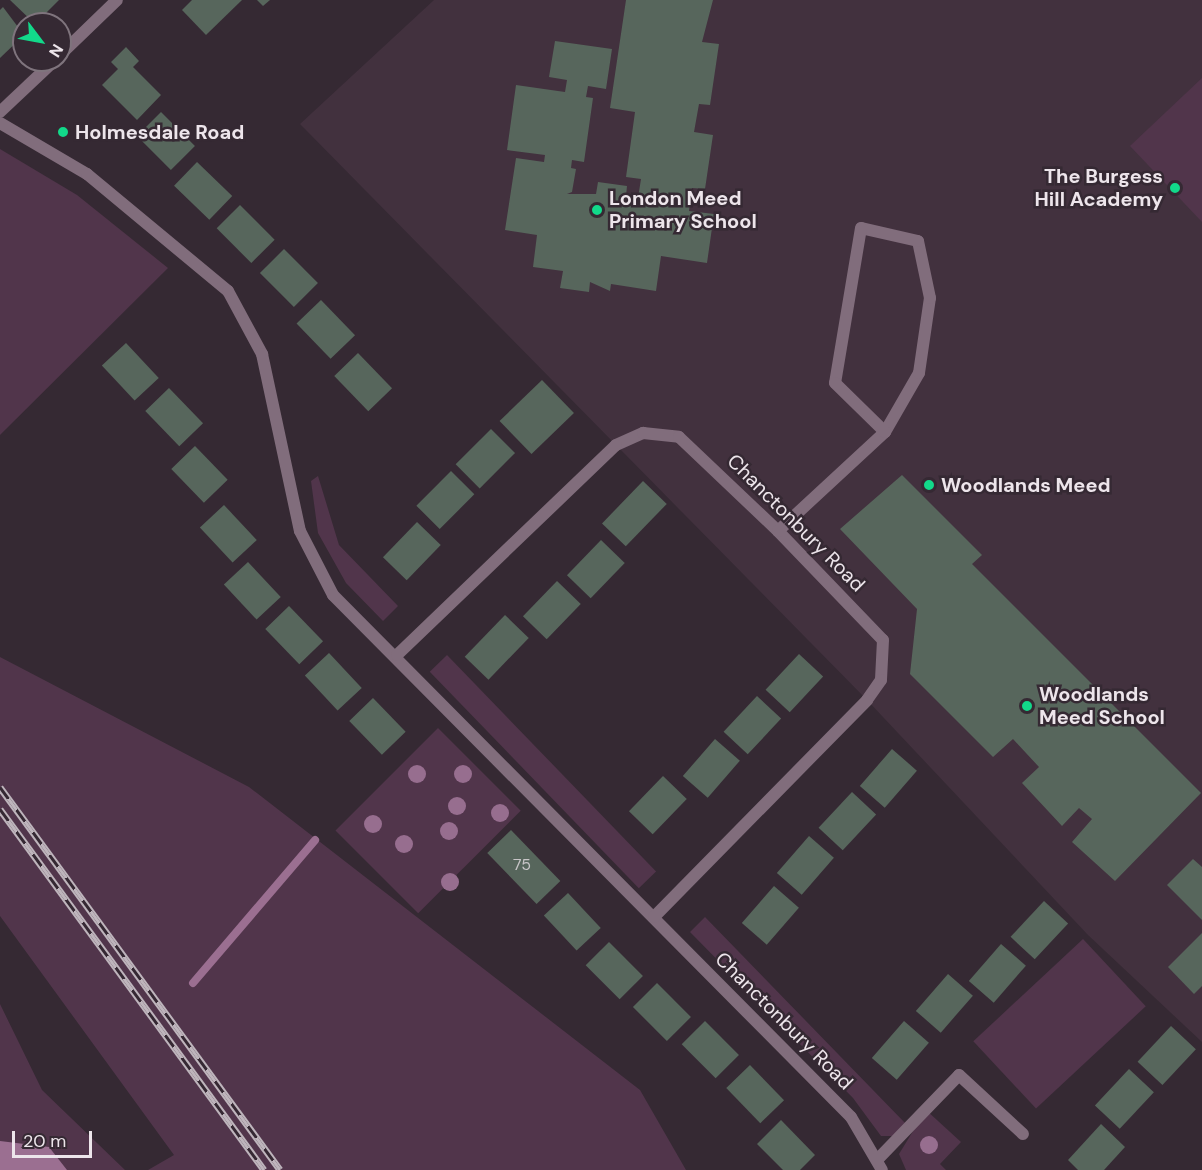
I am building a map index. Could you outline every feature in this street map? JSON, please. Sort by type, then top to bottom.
[{"type":"street","points":[[72,43],[117,0]]},
{"type":"street","points":[[0,112],[42,72]]},
{"type":"street","name":"Chanctonbury Road","points":[[0,123],[87,174],[228,291],[262,354],[300,531],[333,595],[397,655],[851,1117],[879,1165],[959,1075],[1023,1134]]},
{"type":"street","points":[[778,531],[885,432],[919,373],[930,297],[918,241],[861,228],[835,383],[885,432]]},
{"type":"street","name":"Chanctonbury Road","points":[[397,655],[616,445],[643,433],[679,437],[778,531],[883,640],[881,680],[867,700],[654,917]]},
{"type":"shaded area","points":[[434,0],[1202,0],[1202,1042],[1088,935],[867,700],[300,124]]},
{"type":"shaded area","points":[[1202,78],[1202,222],[1130,146]]},
{"type":"shaded area","points":[[0,149],[77,195],[168,268],[0,435]]},
{"type":"shaded area","points":[[318,476],[339,545],[398,606],[383,621],[346,583],[318,533],[311,481]]},
{"type":"shaded area","points":[[447,655],[656,872],[639,888],[430,672]]},
{"type":"shaded area","points":[[0,657],[249,787],[640,1090],[686,1170],[148,1170],[174,1155],[0,916]]},
{"type":"shaded area","points":[[438,728],[521,811],[418,913],[335,831]]},
{"type":"shaded area","points":[[705,917],[906,1124],[894,1136],[881,1136],[853,1098],[690,932]]},
{"type":"shaded area","points":[[1083,939],[1146,1006],[1036,1109],[973,1041]]},
{"type":"shaded area","points":[[0,1004],[42,1090],[125,1170],[0,1170]]},
{"type":"shaded area","points":[[926,1110],[961,1142],[940,1164],[946,1170],[906,1170],[899,1154]]},
{"type":"shaded area","points":[[0,1141],[49,1147],[67,1170],[0,1170]]},
{"type":"building","points":[[10,0],[59,0],[47,12],[22,12]]},
{"type":"building","points":[[192,0],[242,0],[206,35],[182,10]]},
{"type":"building","points":[[257,0],[270,0],[263,6]]},
{"type":"building","name":"London Meed Primary School","points":[[626,0],[713,0],[702,42],[719,44],[710,105],[699,104],[694,132],[713,135],[705,189],[692,188],[689,211],[714,214],[707,263],[661,256],[656,291],[611,284],[610,291],[590,282],[589,292],[560,288],[563,271],[533,267],[537,235],[505,230],[516,158],[544,162],[545,155],[507,150],[516,85],[565,92],[567,80],[549,77],[555,41],[612,49],[606,89],[588,86],[586,97],[593,98],[584,162],[572,160],[571,168],[576,169],[572,192],[567,194],[596,194],[598,182],[627,186],[626,196],[638,198],[641,179],[626,177],[635,112],[610,108]]},
{"type":"building","points":[[3,7],[12,19],[12,46],[0,58],[0,10]]},
{"type":"building","points":[[126,47],[139,61],[133,67],[161,95],[137,120],[102,85],[118,69],[111,62]]},
{"type":"building","points":[[161,112],[195,146],[171,170],[137,136]]},
{"type":"building","points":[[197,162],[232,196],[209,220],[174,186]]},
{"type":"building","points":[[240,205],[275,240],[251,263],[217,228]]},
{"type":"building","points":[[284,249],[318,283],[294,307],[260,273]]},
{"type":"building","points":[[321,300],[355,335],[331,359],[297,324]]},
{"type":"building","points":[[126,343],[159,378],[135,401],[102,366]]},
{"type":"building","points":[[358,353],[392,388],[368,411],[334,376]]},
{"type":"building","points":[[542,380],[574,413],[532,454],[500,421]]},
{"type":"building","points":[[169,388],[203,423],[179,446],[145,411]]},
{"type":"building","points":[[491,429],[515,453],[480,488],[456,464]]},
{"type":"building","points":[[195,446],[228,480],[204,503],[171,469]]},
{"type":"building","points":[[451,471],[474,494],[440,529],[416,506]]},
{"type":"building","name":"Woodlands Meed School","points":[[902,475],[982,555],[972,564],[1201,793],[1115,881],[1072,842],[1092,819],[1079,808],[1062,826],[1022,783],[1039,767],[1013,739],[993,757],[910,674],[917,609],[840,529]]},
{"type":"building","points":[[643,481],[667,504],[626,546],[602,523]]},
{"type":"building","points":[[224,505],[257,540],[233,563],[200,528]]},
{"type":"building","points":[[417,522],[441,545],[407,580],[383,557]]},
{"type":"building","points":[[601,540],[625,563],[591,598],[567,575]]},
{"type":"building","points":[[248,562],[281,597],[257,620],[224,585]]},
{"type":"building","points":[[557,581],[581,604],[547,639],[523,616]]},
{"type":"building","points":[[289,606],[323,641],[299,664],[265,629]]},
{"type":"building","points":[[505,615],[529,638],[488,680],[465,657]]},
{"type":"building","points":[[329,653],[362,688],[338,711],[305,676]]},
{"type":"building","points":[[799,654],[823,677],[790,712],[766,690]]},
{"type":"building","points":[[757,696],[781,719],[748,754],[724,732]]},
{"type":"building","points":[[373,698],[406,732],[382,755],[349,721]]},
{"type":"building","points":[[715,739],[740,761],[708,798],[683,776]]},
{"type":"building","points":[[892,749],[917,771],[885,808],[860,786]]},
{"type":"building","points":[[663,776],[687,799],[653,834],[629,811]]},
{"type":"building","points":[[852,792],[876,815],[843,850],[819,828]]},
{"type":"building","points":[[511,830],[560,881],[537,904],[487,853]]},
{"type":"building","points":[[809,836],[834,858],[802,895],[777,873]]},
{"type":"building","points":[[1193,859],[1202,867],[1202,920],[1167,885]]},
{"type":"building","points":[[774,886],[799,908],[767,945],[742,923]]},
{"type":"building","points":[[568,893],[601,928],[577,951],[544,916]]},
{"type":"building","points":[[1044,901],[1068,924],[1035,959],[1011,937]]},
{"type":"building","points":[[1202,933],[1202,986],[1194,994],[1168,967]]},
{"type":"building","points":[[609,942],[643,976],[620,999],[586,965]]},
{"type":"building","points":[[1001,944],[1026,966],[994,1003],[969,981]]},
{"type":"building","points":[[948,974],[973,996],[941,1033],[916,1011]]},
{"type":"building","points":[[657,983],[691,1017],[667,1041],[633,1007]]},
{"type":"building","points":[[705,1021],[739,1055],[716,1078],[682,1044]]},
{"type":"building","points":[[904,1021],[929,1043],[897,1080],[872,1058]]},
{"type":"building","points":[[1171,1026],[1196,1049],[1162,1085],[1138,1062]]},
{"type":"building","points":[[750,1065],[784,1100],[760,1123],[726,1088]]},
{"type":"building","points":[[1129,1069],[1154,1092],[1120,1129],[1095,1106]]},
{"type":"building","points":[[781,1120],[815,1155],[800,1170],[783,1170],[757,1144]]},
{"type":"building","points":[[1101,1124],[1125,1147],[1104,1170],[1078,1170],[1068,1160]]},
{"type":"waterway","points":[[193,983],[315,840]]},
{"type":"railway","points":[[0,787],[280,1170]]},
{"type":"railway","points":[[0,809],[264,1170]]},
{"type":"place","name":"Holmesdale Road","points":[[63,132]]},
{"type":"place","name":"The Burgess Hill Academy","points":[[1175,188]]},
{"type":"place","name":"London Meed Primary School","points":[[597,210]]},
{"type":"place","name":"Woodlands Meed","points":[[929,485]]},
{"type":"place","name":"Woodlands Meed School","points":[[1027,706]]}]
